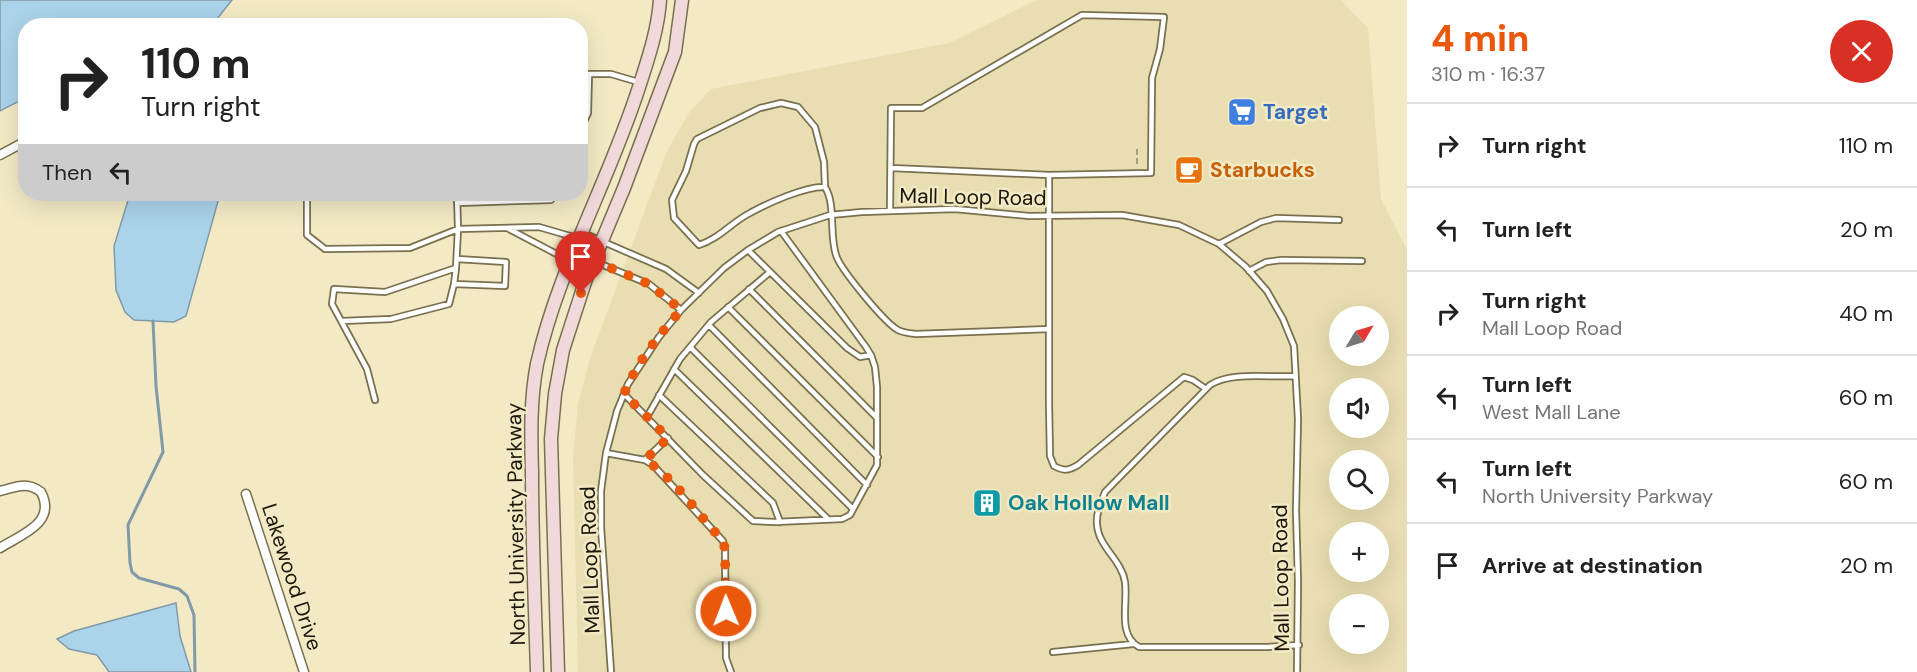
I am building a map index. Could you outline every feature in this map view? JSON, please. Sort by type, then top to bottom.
[{"type":"main road","name":"North University Parkway","points":[[537,672],[531,415],[537,366],[549,321],[630,117],[654,40],[660,0]]},
{"type":"main road","name":"North University Parkway","points":[[558,672],[551,439],[555,394],[563,350],[576,308],[675,52],[682,0]]},
{"type":"street","points":[[0,155],[18,145]]},
{"type":"street","points":[[0,491],[30,485],[41,492],[46,503],[46,510],[39,523],[0,548]]},
{"type":"street","name":"Lakewood Drive","points":[[246,494],[304,672]]},
{"type":"lane","points":[[890,211],[891,108],[922,108],[1082,15],[1164,17],[1160,49],[1152,78],[1151,173],[1049,175],[891,168]]},
{"type":"lane","points":[[588,112],[589,74],[611,74],[640,83]]},
{"type":"lane","points":[[825,187],[812,186],[750,213],[708,242],[699,245],[674,218],[672,200],[686,171],[697,139],[760,108],[781,103],[798,107],[815,127],[824,162],[825,187],[830,195],[830,215],[836,257],[874,307],[896,329],[904,333],[916,334],[1049,329]]},
{"type":"lane","points":[[1049,175],[1050,456],[1054,466],[1063,471],[1078,465],[1185,377],[1206,389]]},
{"type":"lane","points":[[307,201],[308,235],[325,249],[410,248],[458,229],[539,227],[602,242],[666,269],[699,293]]},
{"type":"lane","points":[[342,321],[391,319],[449,304],[457,259],[457,203],[520,201]]},
{"type":"lane","name":"Mall Loop Road","points":[[611,672],[601,526],[601,488],[606,453],[617,411],[634,372],[647,352],[681,310],[724,268],[748,250],[781,231],[830,215],[955,209],[1029,216],[1122,215],[1179,225],[1219,244],[1267,291],[1283,319],[1294,346],[1298,419],[1296,510],[1299,645],[1297,672]]},
{"type":"lane","points":[[1219,244],[1261,222],[1276,218],[1339,220]]},
{"type":"lane","points":[[506,228],[573,257],[594,261],[649,284],[681,310]]},
{"type":"lane","points":[[624,394],[753,521],[842,519],[850,515],[867,484],[878,457],[875,367],[871,355],[781,231]]},
{"type":"lane","points":[[748,250],[853,354],[860,357],[871,355]]},
{"type":"lane","points":[[453,284],[505,286],[506,262],[457,259]]},
{"type":"lane","points":[[1249,271],[1266,262],[1281,260],[1362,261]]},
{"type":"lane","points":[[375,400],[367,369],[332,304],[334,290],[385,292],[456,268]]},
{"type":"lane","points":[[646,417],[674,369],[690,347],[728,307],[770,272]]},
{"type":"lane","points":[[749,289],[878,418]]},
{"type":"lane","points":[[728,307],[878,457]]},
{"type":"lane","points":[[709,325],[867,484]]},
{"type":"lane","points":[[690,347],[853,509]]},
{"type":"lane","points":[[674,369],[828,519]]},
{"type":"lane","points":[[1295,376],[1221,379],[1206,389],[1106,492],[1098,508],[1097,526],[1104,545],[1121,569],[1125,580],[1126,634],[1139,648],[1299,645]]},
{"type":"lane","points":[[659,394],[772,503],[780,522]]},
{"type":"lane","points":[[645,460],[668,438]]},
{"type":"lane","points":[[606,453],[645,460],[653,465],[723,541],[726,658],[731,672]]},
{"type":"lane","points":[[1053,652],[1133,644]]},
{"type":"shaded area","points":[[1037,0],[1341,0],[1368,28],[1381,199],[1407,250],[1407,672],[578,672],[573,457],[578,404],[590,358],[667,151],[690,111],[711,89],[949,43]]},
{"type":"water","points":[[0,0],[232,0],[218,18],[18,18],[18,102],[0,111]]},
{"type":"water","points":[[128,201],[218,201],[186,316],[174,322],[134,320],[125,312],[116,290],[114,246]]},
{"type":"water","points":[[176,603],[180,636],[191,672],[109,672],[97,655],[69,649],[57,639],[74,631]]},
{"type":"waterway","points":[[153,321],[156,386],[163,452],[128,525],[130,563],[132,572],[139,578],[179,589],[187,596],[194,615],[195,672]]},
{"type":"place","name":"Target","points":[[1242,112]]},
{"type":"place","name":"Starbucks","points":[[1189,170]]},
{"type":"place","name":"Oak Hollow Mall","points":[[987,503]]},
{"type":"route","points":[[581,293],[594,261],[649,284],[681,310],[647,352],[624,394],[668,438],[645,460],[669,480],[723,541],[726,611]]}]
